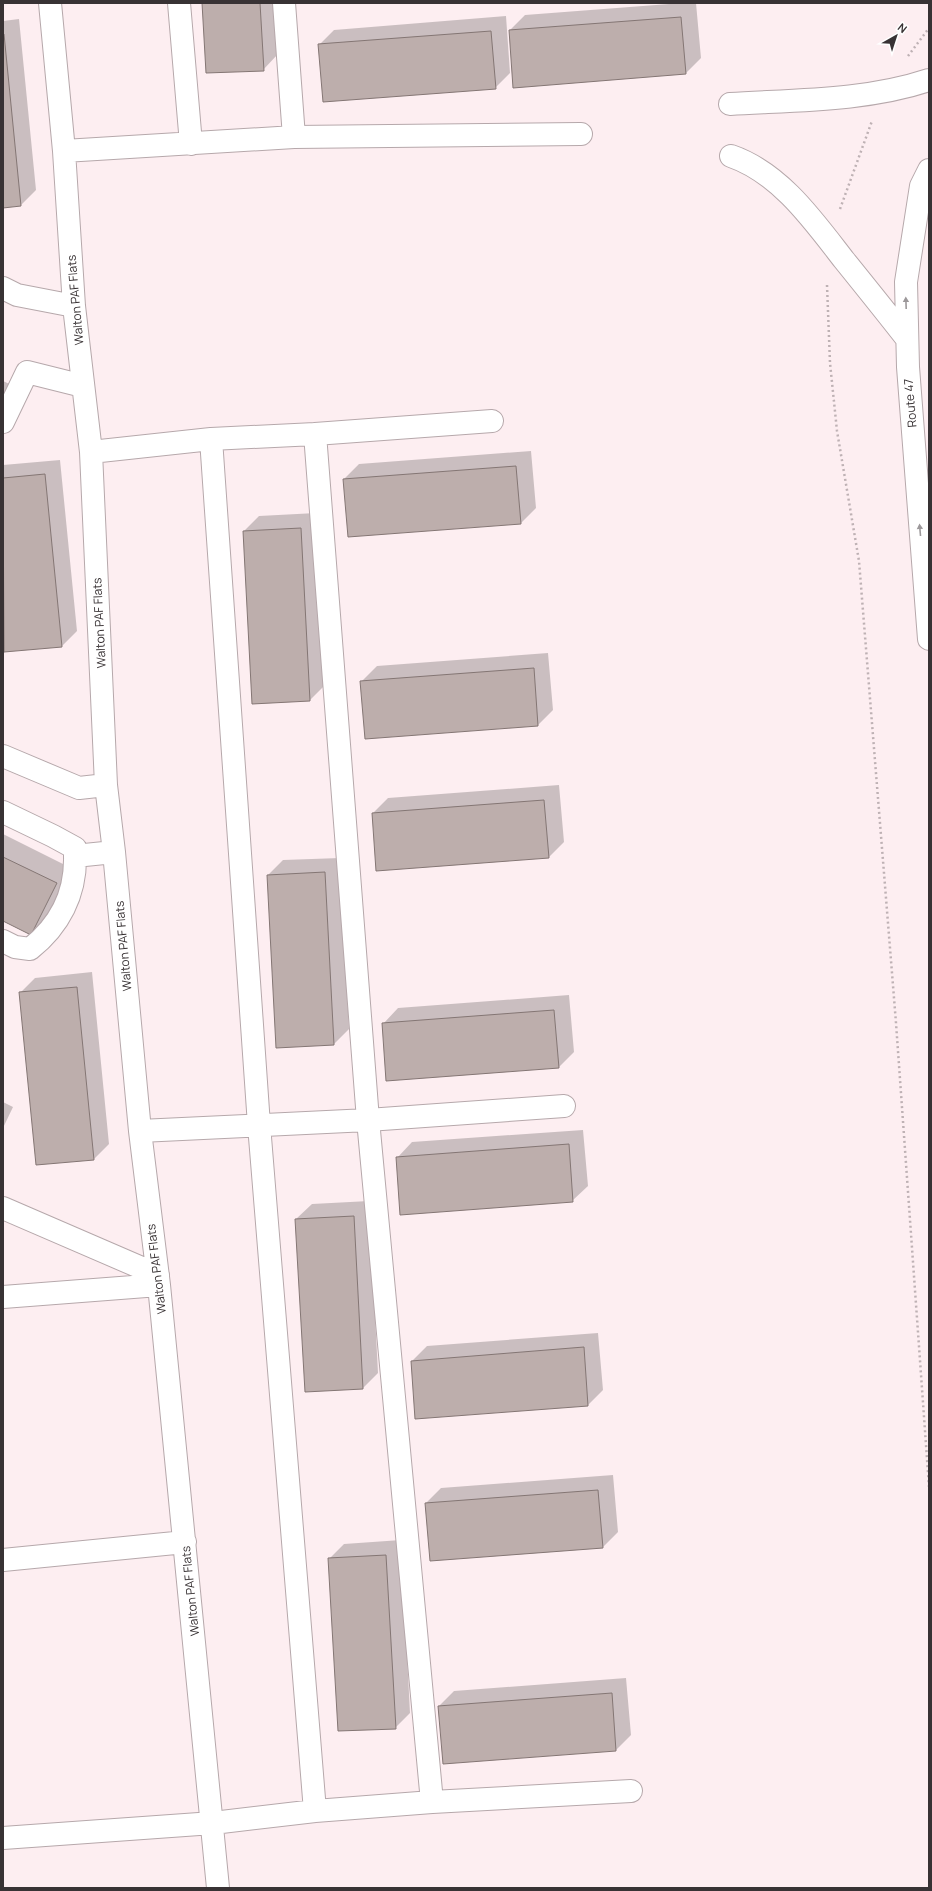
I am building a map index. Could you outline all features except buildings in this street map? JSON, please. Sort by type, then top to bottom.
[{"type":"street","name":"Walton PAF Flats","points":[[50,3],[64,151],[74,306],[91,452],[106,785],[114,852],[140,1131],[158,1280],[185,1542],[218,1888]]},
{"type":"street","points":[[179,3],[191,144]]},
{"type":"street","points":[[284,3],[294,137]]},
{"type":"street","points":[[730,104],[854,95],[911,86],[929,80]]},
{"type":"street","points":[[64,151],[294,137],[581,134]]},
{"type":"street","points":[[731,156],[756,167],[778,183],[833,246],[907,339]]},
{"type":"street","name":"Route 47","points":[[929,170],[921,186],[906,282],[908,367],[929,639]]},
{"type":"street","points":[[3,288],[17,295],[74,306]]},
{"type":"street","points":[[3,422],[28,372],[83,386]]},
{"type":"street","points":[[91,452],[211,439],[316,434],[492,421]]},
{"type":"street","points":[[316,434],[368,1120],[432,1802]]},
{"type":"street","points":[[211,439],[259,1125],[315,1811]]},
{"type":"street","points":[[3,756],[79,788],[106,785]]},
{"type":"street","points":[[3,812],[75,848],[76,865],[69,900],[46,936],[30,949],[15,947],[3,941]]},
{"type":"street","points":[[75,856],[114,852]]},
{"type":"street","points":[[140,1131],[368,1120],[564,1106]]},
{"type":"street","points":[[3,1208],[158,1280]]},
{"type":"street","points":[[3,1297],[158,1280]]},
{"type":"street","points":[[3,1560],[185,1542]]},
{"type":"street","points":[[3,1838],[213,1823],[315,1811],[432,1802],[631,1791]]},
{"type":"path","points":[[929,28],[895,73],[872,120],[842,203],[827,278],[830,363],[838,431],[859,560],[897,1031],[929,1487]]}]
